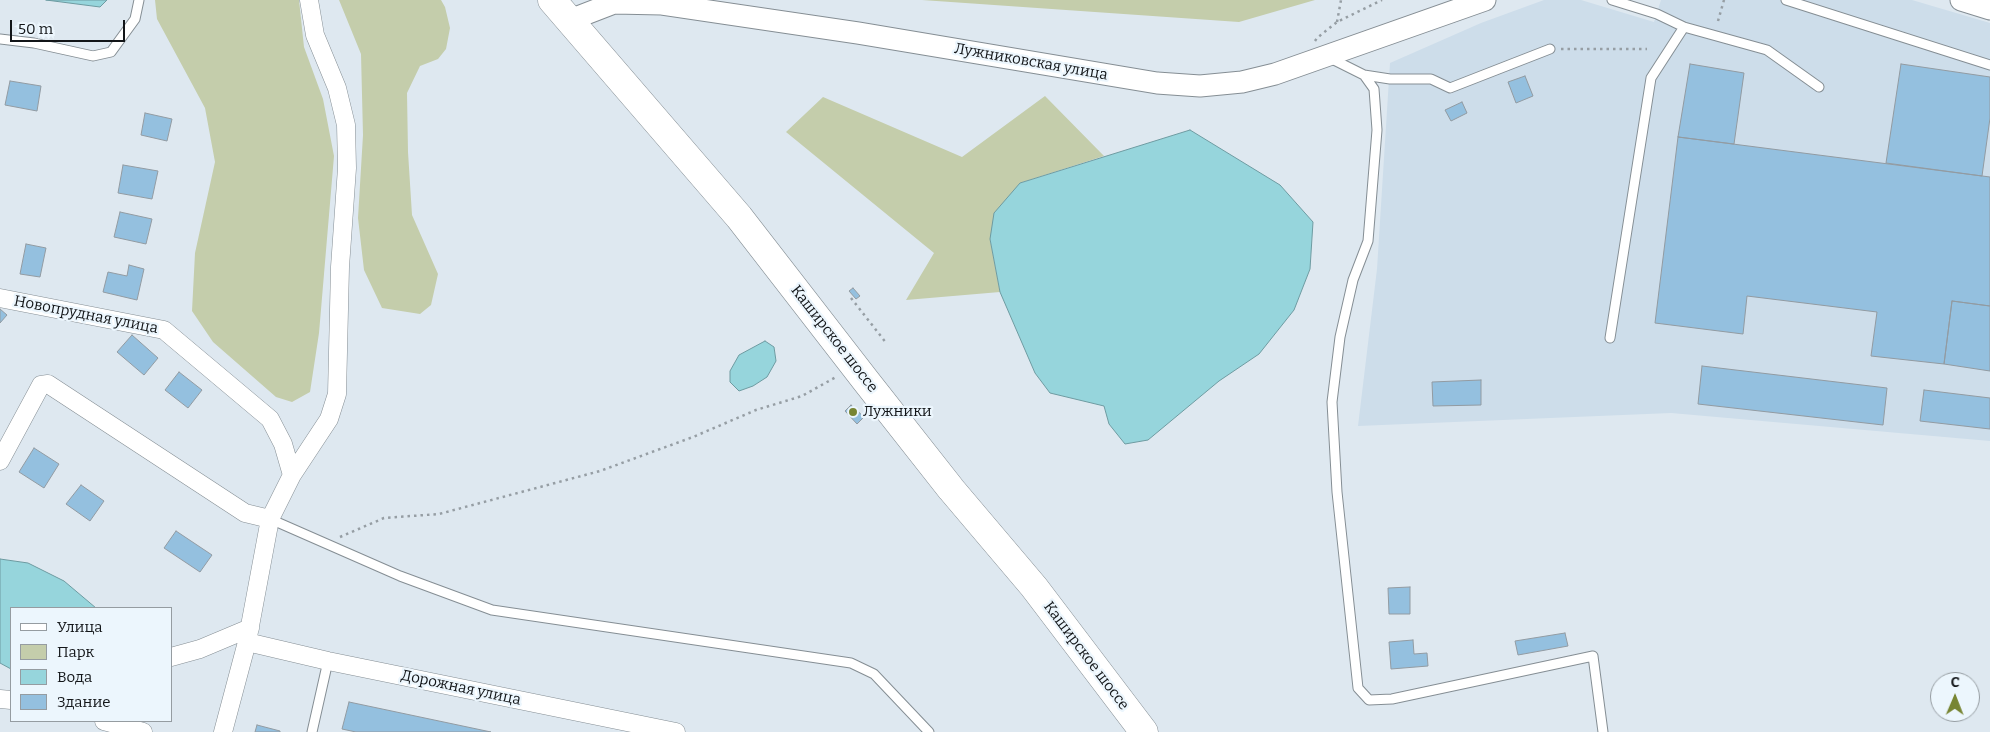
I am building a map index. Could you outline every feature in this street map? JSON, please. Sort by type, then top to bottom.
[{"type":"main road","name":"Каширское шоссе","points":[[552,0],[739,216],[866,382],[951,489],[1034,587],[1144,732]]},
{"type":"street","points":[[224,732],[248,635],[270,519],[292,475],[329,419],[337,394],[340,267],[347,168],[346,125],[337,88],[315,35],[309,0]]},
{"type":"street","name":"Лужниковская улица","points":[[570,20],[613,2],[662,4],[1157,83],[1200,86],[1242,82],[1275,74],[1485,0]]},
{"type":"street","points":[[1961,0],[1990,9]]},
{"type":"street","name":"Новопрудная улица","points":[[0,298],[164,330],[270,420],[283,444],[292,475]]},
{"type":"street","points":[[0,461],[41,385],[48,384],[245,513],[270,519]]},
{"type":"street","points":[[172,657],[248,635]]},
{"type":"street","name":"Дорожная улица","points":[[248,635],[328,661],[676,732]]},
{"type":"street","points":[[108,722],[143,732]]},
{"type":"lane","points":[[0,39],[34,43],[93,56],[111,52],[135,19],[139,0]]},
{"type":"lane","points":[[1612,0],[1657,14],[1684,27],[1767,50],[1819,87]]},
{"type":"lane","points":[[1786,0],[1990,64]]},
{"type":"lane","points":[[1610,338],[1651,78],[1684,27]]},
{"type":"lane","points":[[1316,58],[1364,75],[1390,79],[1431,79],[1450,88],[1550,50]]},
{"type":"lane","points":[[1364,75],[1374,89],[1377,130],[1373,202],[1368,241],[1354,280],[1340,337],[1332,402],[1337,492],[1358,688],[1369,700],[1392,699],[1593,656],[1602,732]]},
{"type":"lane","points":[[270,519],[400,576],[492,610],[851,663],[874,674],[929,732]]},
{"type":"lane","points":[[312,732],[328,661]]},
{"type":"path","points":[[1337,22],[1341,0]]},
{"type":"path","points":[[1316,58],[1317,38],[1337,22],[1382,0]]},
{"type":"path","points":[[1718,20],[1724,0]]},
{"type":"path","points":[[1550,50],[1647,49]]},
{"type":"path","points":[[851,298],[887,344]]},
{"type":"path","points":[[326,544],[384,518],[438,514],[600,470],[693,437],[756,410],[802,396],[839,374]]},
{"type":"shaded area","points":[[1544,0],[1581,0],[1654,22],[1661,0],[1912,0],[1990,23],[1990,441],[1671,413],[1358,426],[1377,269],[1390,63],[1481,23]]},
{"type":"green space","points":[[155,0],[299,0],[304,47],[323,99],[334,156],[319,333],[310,392],[292,402],[276,397],[213,342],[192,311],[195,253],[215,162],[205,108],[157,19]]},
{"type":"green space","points":[[339,0],[441,0],[445,7],[450,28],[446,49],[438,59],[420,66],[407,93],[412,215],[438,274],[431,305],[420,314],[382,308],[364,270],[358,218],[363,135],[361,54]]},
{"type":"green space","points":[[922,0],[1315,0],[1239,22]]},
{"type":"green space","points":[[1045,96],[1104,156],[1020,183],[990,239],[1000,292],[906,300],[934,253],[786,132],[823,97],[962,157]]},
{"type":"water","points":[[46,0],[107,0],[100,7]]},
{"type":"water","points":[[1190,130],[1280,185],[1313,222],[1310,269],[1294,310],[1259,354],[1219,381],[1148,440],[1125,444],[1109,424],[1104,406],[1050,393],[1035,373],[1000,292],[990,239],[994,213],[1020,183]]},
{"type":"water","points":[[765,341],[774,347],[776,361],[767,377],[753,386],[739,391],[730,382],[730,371],[739,355]]},
{"type":"water","points":[[0,559],[28,563],[64,581],[95,607],[10,607],[10,668],[0,663]]},
{"type":"building","points":[[1690,64],[1744,73],[1734,144],[1678,137]]},
{"type":"building","points":[[1901,64],[1990,77],[1990,118],[1982,176],[1886,163]]},
{"type":"building","points":[[1525,76],[1533,96],[1516,103],[1508,82]]},
{"type":"building","points":[[10,81],[41,86],[37,111],[5,105]]},
{"type":"building","points":[[1462,102],[1467,113],[1451,121],[1445,110]]},
{"type":"building","points":[[145,113],[172,119],[167,141],[141,135]]},
{"type":"building","points":[[1678,137],[1990,177],[1990,306],[1952,301],[1944,364],[1871,356],[1877,312],[1747,296],[1743,334],[1655,323]]},
{"type":"building","points":[[123,165],[158,171],[152,199],[118,193]]},
{"type":"building","points":[[120,212],[152,219],[146,244],[114,237]]},
{"type":"building","points":[[26,244],[46,248],[40,277],[20,274]]},
{"type":"building","points":[[129,265],[144,269],[137,300],[103,292],[108,272],[127,276]]},
{"type":"building","points":[[853,288],[860,296],[856,299],[849,291]]},
{"type":"building","points":[[1952,301],[1990,306],[1990,371],[1944,364]]},
{"type":"building","points":[[0,309],[7,315],[0,323]]},
{"type":"building","points":[[132,335],[158,358],[144,375],[117,352]]},
{"type":"building","points":[[1702,366],[1887,388],[1883,425],[1698,404]]},
{"type":"building","points":[[179,372],[202,390],[188,408],[165,390]]},
{"type":"building","points":[[1481,380],[1481,405],[1433,406],[1432,382]]},
{"type":"building","points":[[1924,390],[1990,398],[1990,429],[1920,421]]},
{"type":"building","points":[[851,405],[864,417],[857,424],[845,411]]},
{"type":"building","points":[[34,448],[59,464],[44,488],[19,472]]},
{"type":"building","points":[[81,485],[104,501],[90,521],[66,504]]},
{"type":"building","points":[[176,531],[212,555],[200,572],[164,548]]},
{"type":"building","points":[[1410,587],[1410,614],[1389,614],[1388,588]]},
{"type":"building","points":[[1565,633],[1568,646],[1518,655],[1515,641]]},
{"type":"building","points":[[1413,640],[1414,654],[1427,653],[1428,666],[1391,669],[1389,642]]},
{"type":"building","points":[[349,702],[491,732],[356,732],[342,729]]},
{"type":"building","points":[[257,725],[280,731],[280,732],[255,732]]},
{"type":"place","name":"Лужники","points":[[853,412]]}]
